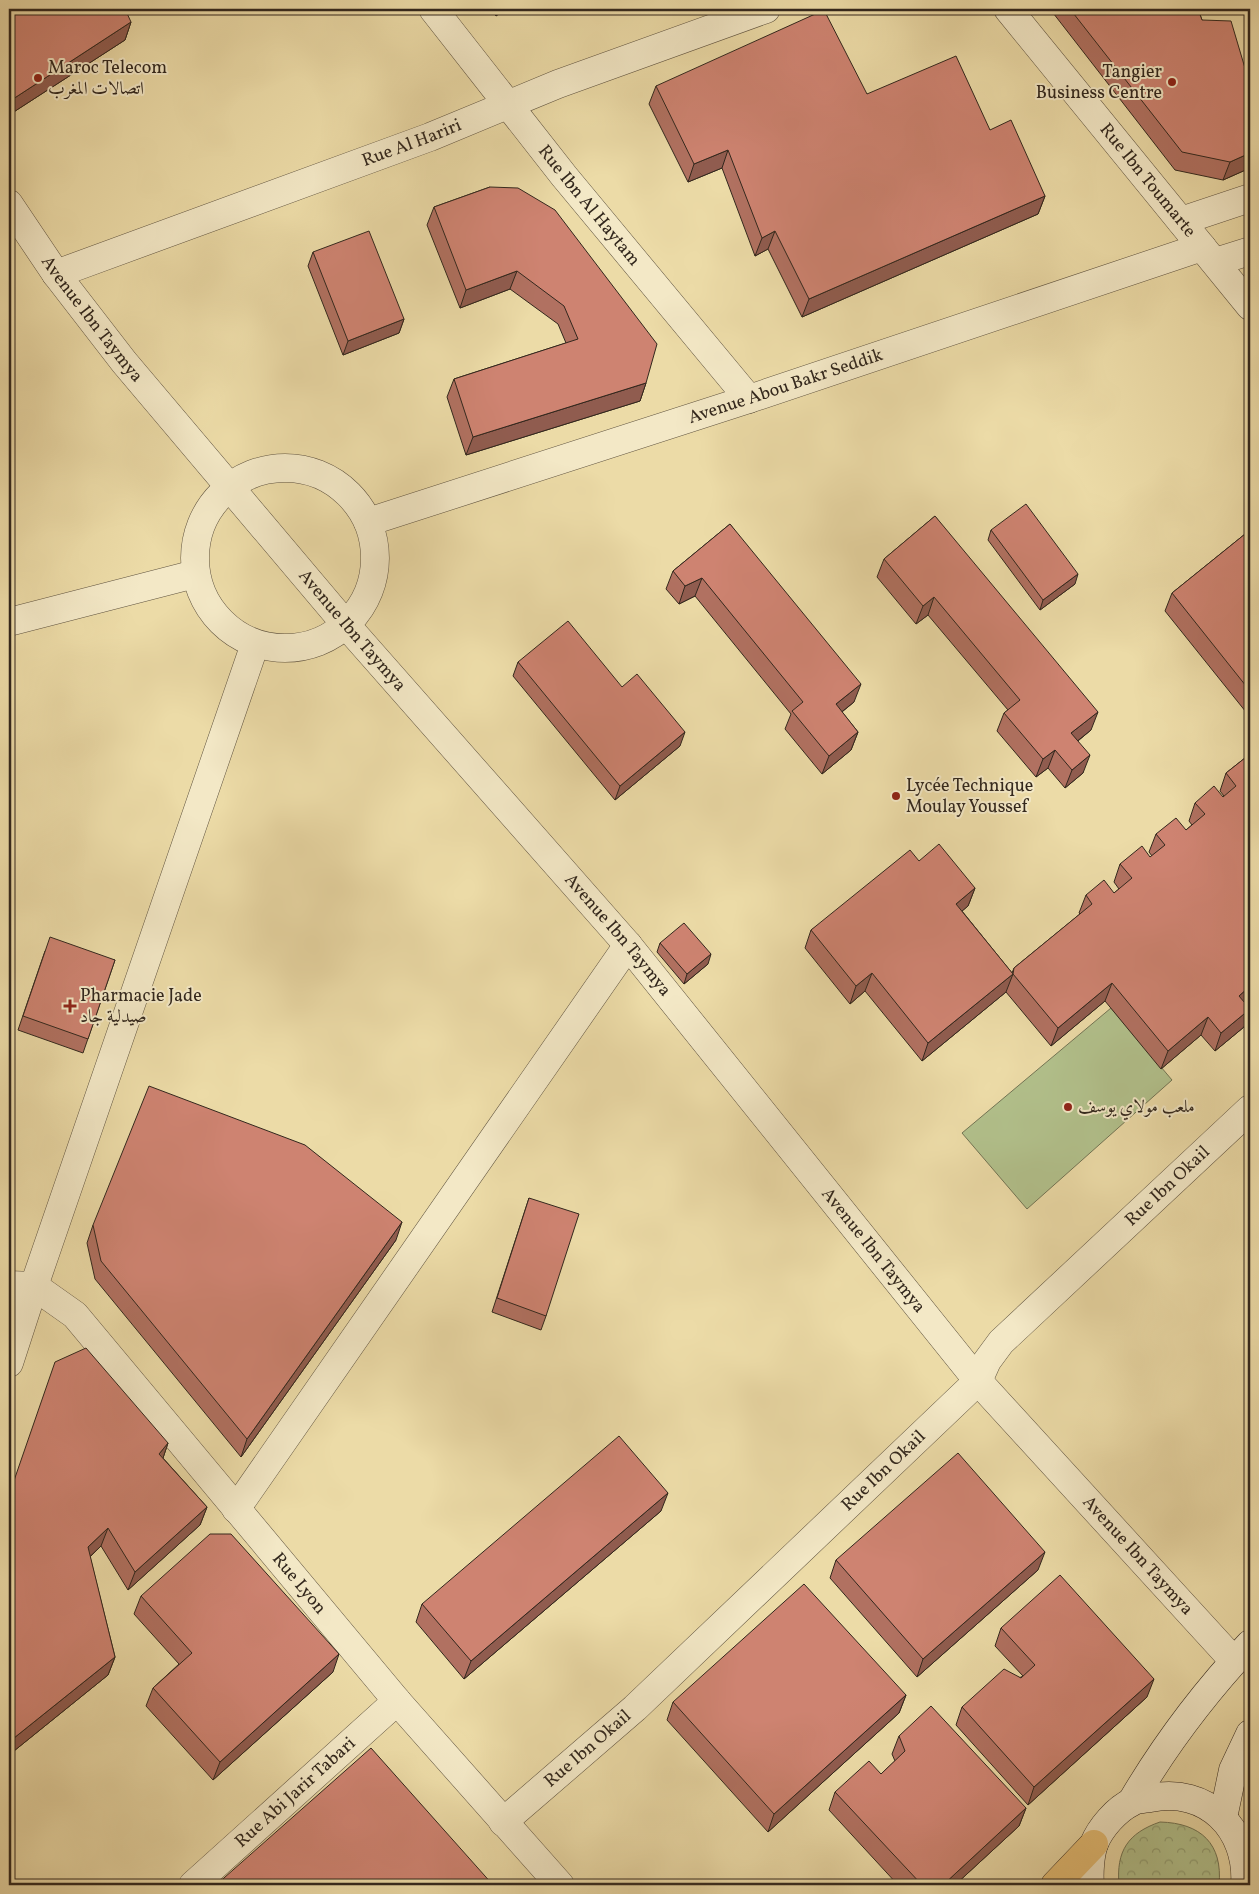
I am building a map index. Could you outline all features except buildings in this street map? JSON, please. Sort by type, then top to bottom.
[{"type":"highway","points":[[1055,1885],[1094,1844]]},
{"type":"street","name":"Rue Ibn Al Haytam","points":[[432,9],[576,192],[749,400]]},
{"type":"street","name":"Rue Al Hariri","points":[[56,274],[430,137],[558,84],[766,9]]},
{"type":"street","name":"Rue Ibn Toumarte","points":[[1008,9],[1250,306]]},
{"type":"street","points":[[1181,221],[1250,198]]},
{"type":"street","name":"Avenue Ibn Taymya","points":[[9,204],[56,274],[124,362],[347,626],[628,945],[978,1380],[1242,1653]]},
{"type":"street","name":"Avenue Abou Bakr Seddik","points":[[368,522],[1208,255],[1250,251]]},
{"type":"street","points":[[281,467],[310,470],[336,483],[357,502],[368,522],[371,527],[376,554],[374,580],[364,605],[347,626],[319,643],[287,649],[255,644],[227,628],[207,604],[195,574],[194,549],[200,526],[212,504],[228,486],[254,472],[281,467]]},
{"type":"street","points":[[9,622],[195,574]]},
{"type":"street","points":[[9,1363],[21,1285],[255,644]]},
{"type":"street","points":[[236,1509],[628,945]]},
{"type":"street","name":"Rue Ibn Okail","points":[[502,1822],[635,1708],[978,1380],[987,1361],[1001,1342],[1250,1109]]},
{"type":"street","name":"Rue Lyon","points":[[21,1285],[75,1315],[396,1701],[560,1885]]},
{"type":"street","points":[[1090,1885],[1089,1878],[1094,1844],[1106,1825],[1132,1801],[1155,1762],[1202,1700],[1242,1653]]},
{"type":"street","name":"Rue Abi Jarir Tabari","points":[[193,1885],[396,1701]]},
{"type":"street","points":[[1223,1818],[1234,1770],[1250,1734]]},
{"type":"street","points":[[1132,1801],[1163,1795],[1185,1797],[1205,1805],[1223,1818],[1235,1832],[1243,1850],[1247,1875]]},
{"type":"green space","name":"ملعب مولاي يوسف","points":[[1111,1008],[1172,1080],[1027,1209],[962,1133]]},
{"type":"green space","points":[[1160,1822],[1187,1826],[1206,1839],[1213,1847],[1217,1858],[1219,1885],[1119,1885],[1120,1862],[1126,1845],[1140,1832]]},
{"type":"place","name":"Maroc Telecom اتصالات المغرب","points":[[38,78]]},
{"type":"place","name":"Tangier Business Centre","points":[[1172,82]]},
{"type":"place","name":"Lycée Technique Moulay Youssef","points":[[896,796]]},
{"type":"place","name":"Pharmacie Jade صيدلية جاد","points":[[70,1006]]},
{"type":"place","name":"ملعب مولاي يوسف","points":[[1068,1107]]}]
